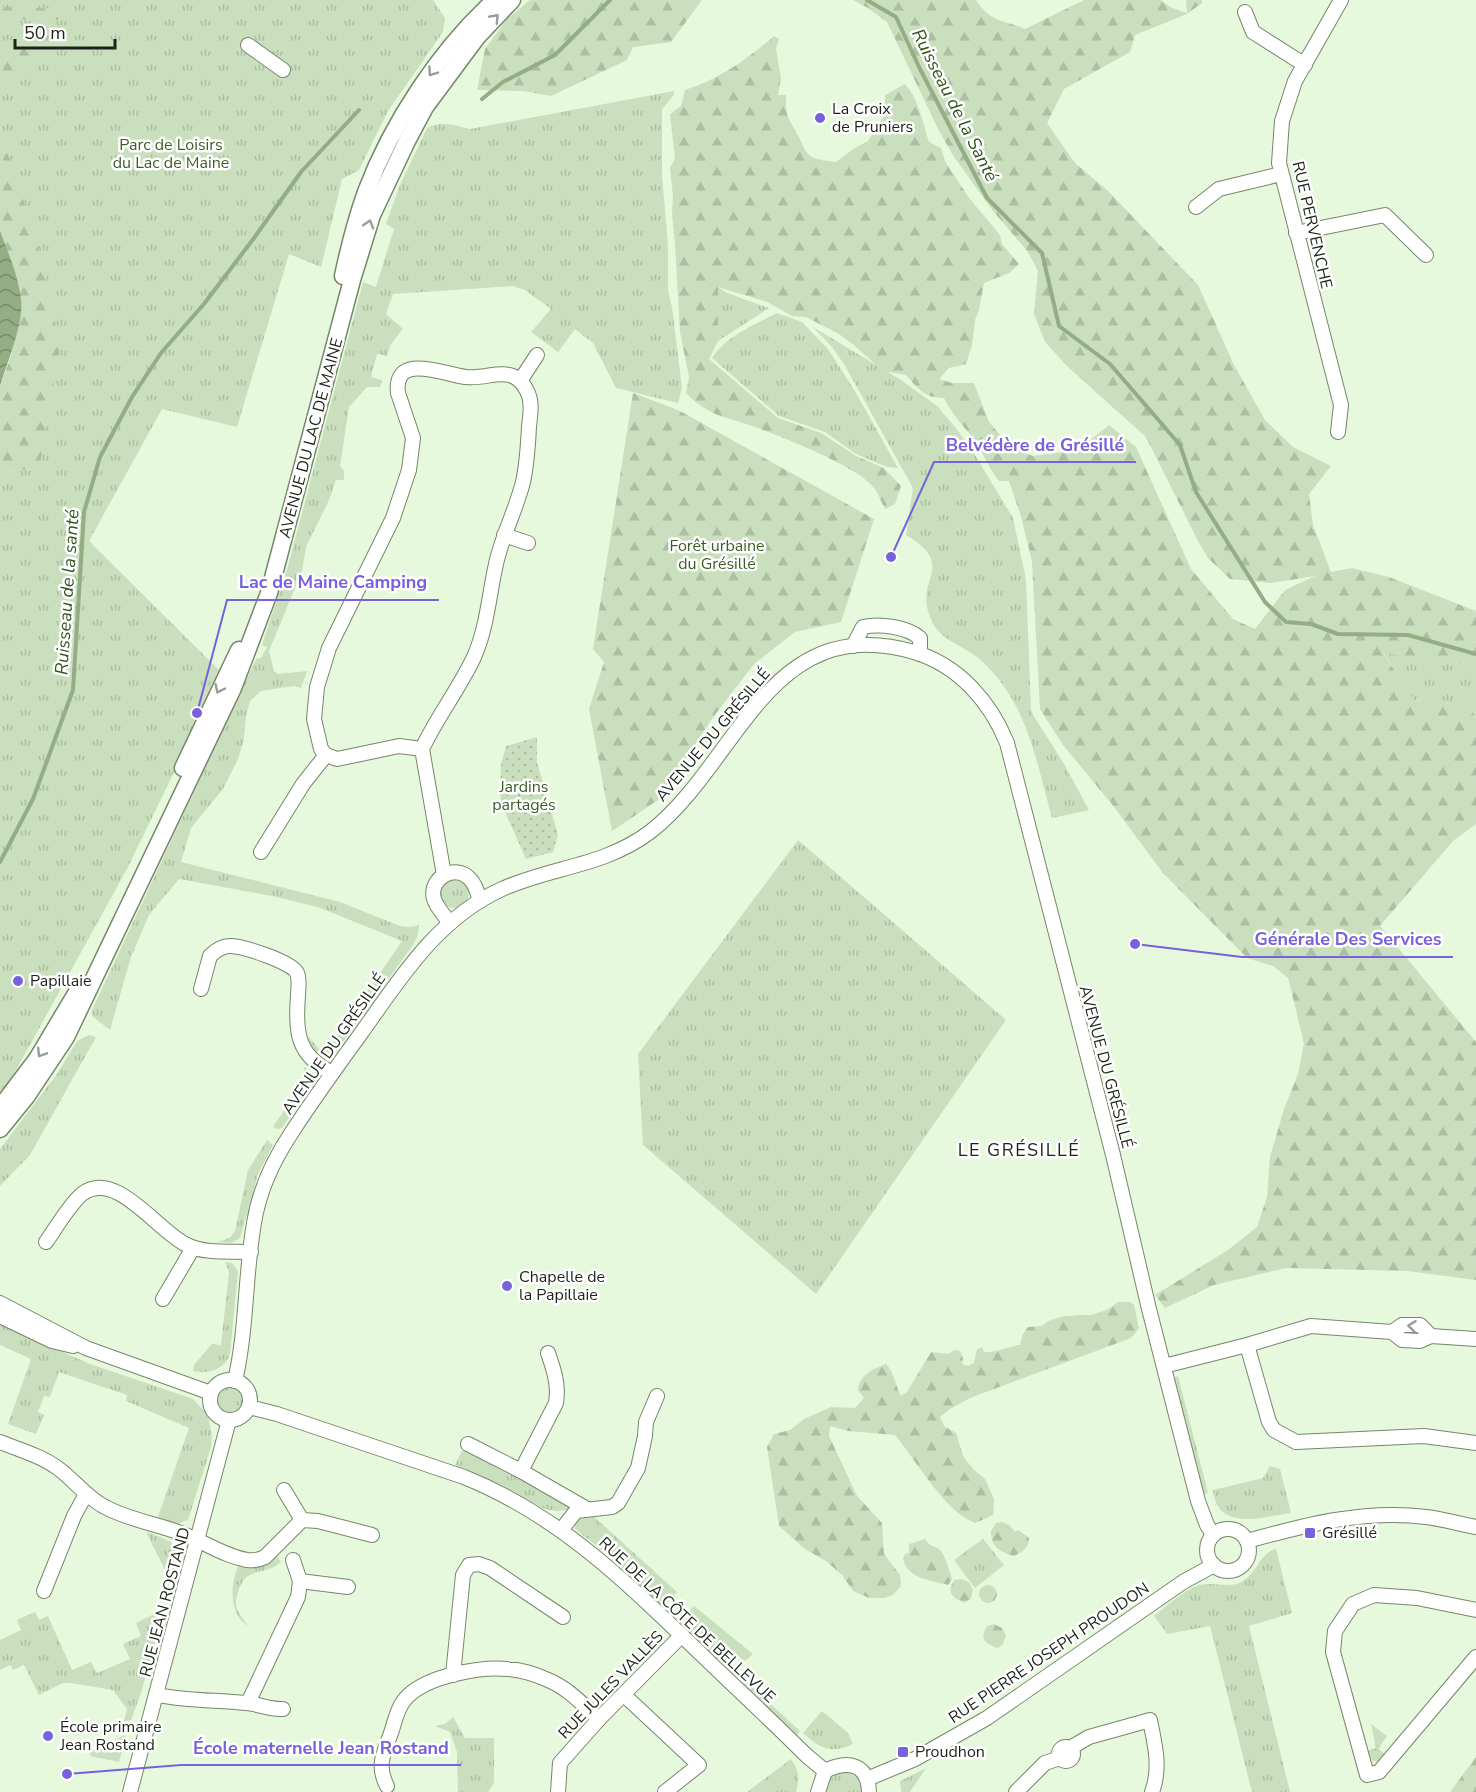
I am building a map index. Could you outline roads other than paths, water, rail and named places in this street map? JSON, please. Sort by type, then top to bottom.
[{"type":"street","points":[[473,32],[495,0]]},
{"type":"street","points":[[473,32],[512,0]]},
{"type":"street","name":"RUE PERVENCHE","points":[[1338,432],[1341,405],[1279,164],[1282,121],[1295,81],[1341,0]]},
{"type":"street","points":[[1245,12],[1253,32],[1305,64]]},
{"type":"street","name":"AVENUE DU LAC DE MAINE","points":[[0,1108],[37,1059],[59,1025],[83,980],[244,639],[257,603],[326,345],[352,237],[367,189],[413,100],[435,68],[473,32]]},
{"type":"street","name":"AVENUE DU LAC DE MAINE","points":[[0,1129],[32,1089],[66,1037],[233,688],[269,593],[352,280],[372,215],[426,107],[473,32]]},
{"type":"street","points":[[248,45],[283,70]]},
{"type":"street","points":[[1196,207],[1219,189],[1281,174]]},
{"type":"street","points":[[1296,233],[1385,215],[1426,255]]},
{"type":"street","points":[[520,381],[537,356]]},
{"type":"street","points":[[422,749],[399,747],[337,759],[326,755],[318,740],[314,719],[317,687],[328,648],[393,518],[409,470],[413,438],[398,393],[401,377],[410,369],[421,368],[467,378],[504,374],[520,381],[530,400],[523,481],[504,535],[485,622],[475,655],[433,724],[422,749],[444,875]]},
{"type":"street","points":[[504,535],[528,543]]},
{"type":"street","points":[[853,646],[864,627],[881,626],[914,633],[920,639],[920,654]]},
{"type":"street","name":"AVENUE DU GRÉSILLÉ","points":[[235,1381],[258,1206],[275,1162],[291,1132],[425,946],[450,923],[480,901],[502,889],[602,858],[645,835],[668,817],[688,796],[749,714],[782,676],[816,657],[853,646],[885,646],[920,654],[946,667],[969,685],[989,707],[1006,743],[1113,1155],[1198,1501],[1213,1534]]},
{"type":"street","points":[[261,852],[292,801],[326,755]]},
{"type":"street","points":[[450,923],[434,899],[435,885],[444,875],[450,872],[464,874],[474,884],[480,901]]},
{"type":"street","points":[[201,989],[210,956],[225,946],[242,948],[289,965],[297,972],[299,981],[296,1020],[298,1037],[314,1061],[332,1073]]},
{"type":"street","points":[[46,1242],[78,1199],[88,1191],[100,1187],[121,1193],[174,1237],[193,1248],[251,1252]]},
{"type":"street","points":[[163,1299],[193,1248]]},
{"type":"street","points":[[0,1303],[86,1348],[211,1393]]},
{"type":"street","points":[[0,1316],[52,1341],[86,1348]]},
{"type":"street","points":[[1164,1366],[1311,1326],[1392,1332],[1402,1324],[1420,1325],[1431,1336],[1476,1339]]},
{"type":"street","points":[[1247,1345],[1269,1422],[1274,1430],[1296,1442],[1424,1436],[1476,1443]]},
{"type":"street","points":[[521,1471],[556,1403],[557,1379],[548,1353]]},
{"type":"street","points":[[235,1381],[248,1391],[250,1402],[241,1417],[229,1420],[219,1417],[212,1409],[210,1398],[218,1384],[235,1381]]},
{"type":"street","points":[[562,1529],[576,1510],[612,1507],[618,1503],[638,1468],[646,1422],[657,1401],[657,1396]]},
{"type":"street","name":"RUE DE LA CÔTE DE BELLEVUE","points":[[249,1407],[448,1470],[493,1488],[562,1529],[633,1589],[825,1771]]},
{"type":"street","name":"RUE JEAN ROSTAND","points":[[130,1792],[158,1695],[229,1420]]},
{"type":"street","points":[[0,1442],[49,1462],[86,1494],[113,1510],[198,1539],[224,1552],[248,1560],[258,1560],[270,1553],[302,1520],[318,1521],[372,1535]]},
{"type":"street","points":[[468,1444],[587,1509]]},
{"type":"street","points":[[284,1490],[302,1520]]},
{"type":"street","points":[[44,1591],[74,1516],[86,1494]]},
{"type":"street","points":[[1247,1541],[1316,1523],[1369,1515],[1425,1517],[1476,1527]]},
{"type":"street","points":[[1224,1529],[1236,1530],[1247,1541],[1248,1554],[1242,1565],[1230,1570],[1222,1570],[1209,1559],[1207,1552],[1209,1540],[1213,1534],[1224,1529]]},
{"type":"street","points":[[248,1703],[294,1609],[300,1581],[293,1560]]},
{"type":"street","points":[[453,1675],[463,1575],[469,1565],[479,1564],[490,1568],[563,1617]]},
{"type":"street","name":"RUE PIERRE JOSEPH PROUDON","points":[[868,1786],[987,1718],[1174,1588],[1214,1565]]},
{"type":"street","points":[[300,1581],[348,1587]]},
{"type":"street","points":[[1476,1610],[1417,1598],[1374,1596],[1353,1604],[1335,1631],[1333,1652],[1367,1775],[1379,1772],[1476,1657]]},
{"type":"street","name":"RUE JULES VALLÈS","points":[[558,1792],[560,1763],[599,1719],[682,1635]]},
{"type":"street","points":[[387,1785],[381,1774],[381,1762],[399,1708],[405,1698],[421,1686],[453,1675],[495,1668],[529,1673],[550,1680],[563,1688],[599,1719]]},
{"type":"street","points":[[158,1695],[224,1703],[248,1703],[283,1709]]},
{"type":"street","points":[[624,1695],[699,1765],[665,1792]]},
{"type":"street","points":[[1016,1792],[1045,1763],[1089,1737],[1150,1720],[1156,1754],[1157,1778],[1152,1792]]},
{"type":"street","points":[[818,1792],[825,1771],[837,1765],[849,1764],[861,1771],[868,1786]]},
{"type":"water","points":[[0,231],[18,281],[21,309],[18,331],[0,386]]},
{"type":"waterway","name":"Ruisseau de la Santé","points":[[482,99],[503,82],[555,55],[610,0]]},
{"type":"waterway","name":"Ruisseau de la Santé","points":[[867,0],[896,17],[920,69],[987,198],[1042,253],[1059,326],[1110,364],[1180,445],[1196,492],[1265,602],[1286,622],[1311,624],[1338,634],[1408,635],[1476,654]]},
{"type":"waterway","name":"Ruisseau de la santé","points":[[0,862],[33,799],[73,690],[84,512],[100,457],[132,397],[161,353],[204,304],[301,172],[359,110]]},
{"type":"place","name":"La Croix de Pruniers","points":[[820,118]]},
{"type":"place","name":"Belvédère de Grésillé","points":[[891,557]]},
{"type":"place","name":"Lac de Maine Camping","points":[[197,713]]},
{"type":"place","name":"Générale Des Services","points":[[1135,944]]},
{"type":"place","name":"Papillaie","points":[[18,981]]},
{"type":"place","name":"Chapelle de la Papillaie","points":[[507,1286]]},
{"type":"place","name":"Grésillé","points":[[1310,1533]]},
{"type":"place","name":"École primaire Jean Rostand","points":[[48,1736]]},
{"type":"place","name":"Proudhon","points":[[903,1752]]},
{"type":"place","name":"École maternelle Jean Rostand","points":[[67,1774]]},
{"type":"district","name":"LE GRÉSILLÉ","points":[[1019,1150]]},
{"type":"park label","name":"Parc de Loisirs du Lac de Maine","points":[[171,154]]},
{"type":"park label","name":"Forêt urbaine du Grésillé","points":[[717,555]]},
{"type":"park label","name":"Jardins partagés","points":[[524,796]]}]
